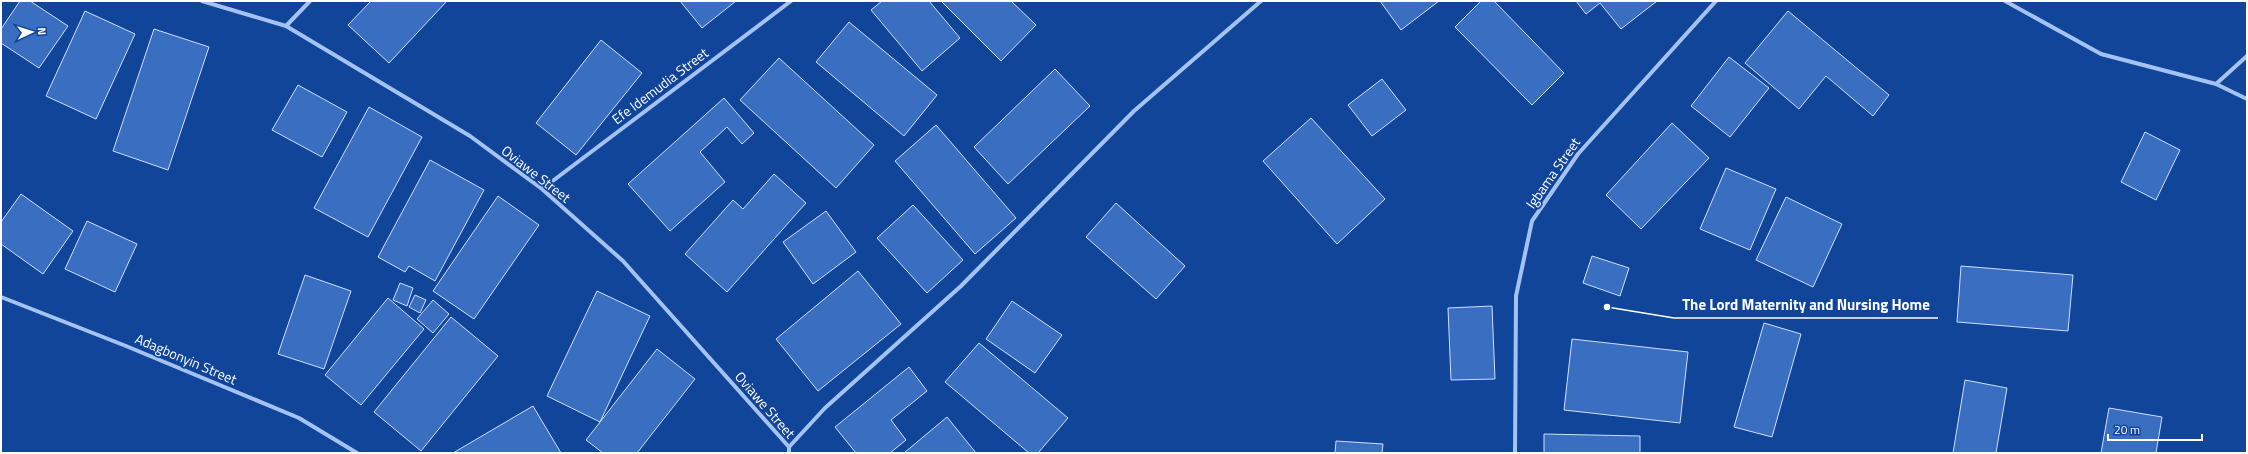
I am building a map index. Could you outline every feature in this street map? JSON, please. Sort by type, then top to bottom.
[{"type":"street","name":"Oviawe Street","points":[[202,1],[286,26],[470,136],[542,189],[622,261],[789,447],[790,453]]},
{"type":"street","points":[[286,26],[310,1]]},
{"type":"street","name":"Efe Idemudia Street","points":[[542,189],[791,1]]},
{"type":"street","points":[[789,447],[825,408],[961,286],[1134,111],[1261,1]]},
{"type":"street","name":"Igbama Street","points":[[1514,453],[1516,296],[1532,221],[1578,154],[1716,1]]},
{"type":"street","points":[[2005,1],[2101,54],[2216,84],[2247,99]]},
{"type":"street","points":[[2216,84],[2247,56]]},
{"type":"street","name":"Adagbonyin Street","points":[[1,297],[126,346],[299,418],[357,453]]},
{"type":"building","points":[[20,1],[30,1],[68,26],[39,68],[1,43],[1,29]]},
{"type":"building","points":[[371,1],[447,1],[389,63],[348,25]]},
{"type":"building","points":[[680,1],[736,1],[702,28]]},
{"type":"building","points":[[882,1],[929,1],[960,38],[922,71],[871,10]]},
{"type":"building","points":[[941,1],[1011,1],[1036,25],[1001,61]]},
{"type":"building","points":[[1380,1],[1439,1],[1401,30]]},
{"type":"building","points":[[1481,1],[1494,1],[1564,73],[1532,105],[1455,27]]},
{"type":"building","points":[[1576,1],[1657,1],[1621,29],[1600,3],[1586,14]]},
{"type":"building","points":[[85,11],[135,34],[96,119],[46,96]]},
{"type":"building","points":[[1788,11],[1889,95],[1873,116],[1826,76],[1799,109],[1745,63]]},
{"type":"building","points":[[849,22],[937,95],[904,136],[816,62]]},
{"type":"building","points":[[154,29],[209,47],[168,170],[113,151]]},
{"type":"building","points":[[601,40],[642,73],[576,155],[536,123]]},
{"type":"building","points":[[1729,57],[1769,88],[1730,137],[1691,106]]},
{"type":"building","points":[[779,58],[874,145],[836,188],[740,100]]},
{"type":"building","points":[[1055,69],[1090,106],[1008,184],[974,147]]},
{"type":"building","points":[[1382,79],[1406,110],[1372,136],[1348,105]]},
{"type":"building","points":[[298,85],[347,112],[322,157],[272,130]]},
{"type":"building","points":[[724,98],[754,133],[742,144],[727,127],[700,152],[725,182],[670,231],[628,184]]},
{"type":"building","points":[[369,107],[422,137],[368,237],[314,208]]},
{"type":"building","points":[[1311,118],[1385,199],[1337,244],[1263,161]]},
{"type":"building","points":[[1672,123],[1709,158],[1641,229],[1606,195]]},
{"type":"building","points":[[936,125],[1016,218],[975,254],[895,161]]},
{"type":"building","points":[[2145,132],[2180,150],[2156,200],[2121,182]]},
{"type":"building","points":[[430,160],[484,190],[435,281],[409,266],[405,272],[378,257]]},
{"type":"building","points":[[1726,168],[1776,189],[1750,250],[1700,229]]},
{"type":"building","points":[[774,174],[806,203],[727,292],[685,254],[733,200],[743,209]]},
{"type":"building","points":[[21,194],[73,231],[43,274],[1,244],[1,222]]},
{"type":"building","points":[[498,196],[539,225],[474,319],[433,291]]},
{"type":"building","points":[[1786,197],[1842,224],[1813,287],[1756,260]]},
{"type":"building","points":[[1116,203],[1185,266],[1156,299],[1086,237]]},
{"type":"building","points":[[913,205],[963,260],[927,293],[877,238]]},
{"type":"building","points":[[826,211],[856,252],[813,284],[783,242]]},
{"type":"building","points":[[87,221],[137,244],[115,292],[65,269]]},
{"type":"building","points":[[1592,256],[1629,268],[1620,296],[1583,283]]},
{"type":"building","points":[[1961,266],[2073,275],[2068,331],[1957,322]]},
{"type":"building","points":[[858,271],[901,324],[818,391],[776,339]]},
{"type":"building","points":[[305,275],[351,291],[324,369],[278,354]]},
{"type":"building","points":[[400,283],[413,288],[407,306],[393,300]]},
{"type":"building","points":[[597,291],[650,316],[600,422],[547,396]]},
{"type":"building","points":[[415,295],[426,300],[420,313],[409,307]]},
{"type":"building","points":[[388,298],[424,329],[361,405],[325,375]]},
{"type":"building","points":[[433,300],[449,314],[433,333],[417,319]]},
{"type":"building","points":[[1012,301],[1062,335],[1035,373],[986,339]]},
{"type":"building","points":[[1492,306],[1495,379],[1451,380],[1448,308]]},
{"type":"building","points":[[451,317],[498,356],[421,451],[374,412]]},
{"type":"building","points":[[1764,323],[1801,334],[1772,437],[1734,427]]},
{"type":"building","points":[[1572,339],[1688,352],[1680,423],[1564,410]]},
{"type":"building","points":[[979,343],[1068,418],[1038,453],[1029,453],[945,382]]},
{"type":"building","points":[[657,349],[695,379],[637,453],[603,453],[586,440]]},
{"type":"building","points":[[909,367],[927,391],[891,420],[906,440],[890,453],[856,453],[835,427]]},
{"type":"building","points":[[1965,380],[2007,388],[1996,453],[1953,453]]},
{"type":"building","points":[[533,406],[561,453],[453,453]]},
{"type":"building","points":[[2109,408],[2162,417],[2156,453],[2101,453]]},
{"type":"building","points":[[947,417],[976,453],[904,453]]},
{"type":"building","points":[[1544,434],[1640,436],[1640,453],[1544,453]]},
{"type":"building","points":[[1336,441],[1383,444],[1382,453],[1335,453]]},
{"type":"place","name":"The Lord Maternity and Nursing Home","points":[[1607,307]]}]
